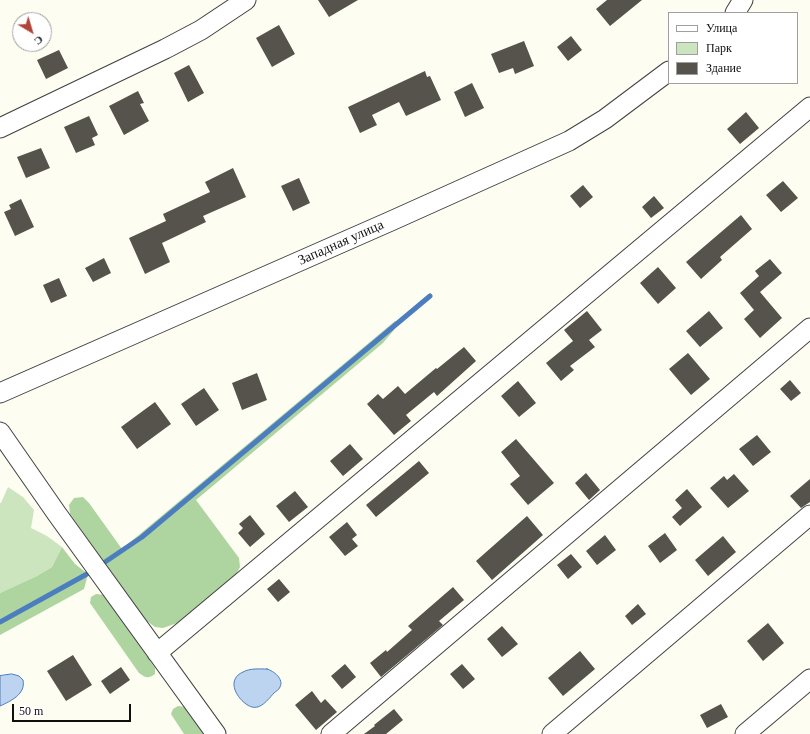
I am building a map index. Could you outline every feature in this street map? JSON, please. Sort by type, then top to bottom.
[{"type":"street","points":[[0,128],[165,49],[201,30],[246,0]]},
{"type":"street","points":[[736,12],[744,0]]},
{"type":"street","name":"Западная улица","points":[[0,393],[569,141],[605,119],[668,72]]},
{"type":"street","points":[[157,653],[810,107]]},
{"type":"street","points":[[331,734],[810,328]]},
{"type":"street","points":[[0,432],[57,514],[216,734]]},
{"type":"street","points":[[552,734],[810,515]]},
{"type":"street","points":[[744,734],[810,679]]},
{"type":"green space","points":[[395,321],[397,323],[394,330],[383,343],[196,500],[239,558],[240,567],[236,575],[180,622],[163,628],[155,627],[147,621],[70,514],[69,505],[74,498],[83,497],[89,503],[122,549]]},
{"type":"green space","points":[[8,487],[23,497],[34,510],[31,528],[47,536],[62,547],[52,567],[37,576],[0,593],[0,503]]},
{"type":"green space","points":[[62,547],[75,564],[88,574],[84,589],[0,635],[0,593],[37,576],[52,567]]},
{"type":"green space","points":[[96,594],[105,595],[155,668],[155,674],[151,677],[143,676],[139,673],[90,603],[91,597]]},
{"type":"green space","points":[[178,706],[186,707],[204,734],[184,734],[171,714],[173,709]]},
{"type":"water","points":[[267,669],[275,673],[279,678],[281,681],[280,687],[265,703],[258,707],[246,704],[239,697],[234,688],[235,679],[238,675],[249,670]]},
{"type":"water","points":[[12,674],[19,676],[23,680],[22,689],[17,696],[0,706],[0,676]]},
{"type":"building","points":[[318,0],[358,0],[329,17]]},
{"type":"building","points":[[607,0],[642,0],[610,26],[596,9]]},
{"type":"building","points":[[279,25],[295,54],[272,67],[256,38]]},
{"type":"building","points":[[571,36],[582,50],[568,61],[557,47]]},
{"type":"building","points":[[524,41],[534,66],[515,74],[513,68],[499,73],[491,54]]},
{"type":"building","points":[[59,50],[68,68],[46,79],[37,60]]},
{"type":"building","points":[[189,65],[204,93],[188,102],[174,73]]},
{"type":"building","points":[[425,71],[427,77],[430,76],[441,100],[406,116],[399,102],[372,115],[377,125],[360,133],[348,107]]},
{"type":"building","points":[[472,83],[484,108],[465,117],[454,92]]},
{"type":"building","points":[[138,91],[144,103],[140,104],[149,121],[124,135],[109,106]]},
{"type":"building","points":[[746,112],[759,128],[740,144],[727,129]]},
{"type":"building","points":[[89,116],[98,135],[92,138],[95,145],[76,153],[64,127]]},
{"type":"building","points":[[41,148],[50,168],[26,178],[17,157]]},
{"type":"building","points":[[233,168],[246,197],[203,216],[206,222],[162,243],[170,262],[145,274],[129,238],[166,221],[163,214],[210,192],[205,182]]},
{"type":"building","points":[[299,178],[310,203],[293,211],[281,186]]},
{"type":"building","points":[[783,181],[798,198],[781,212],[766,195]]},
{"type":"building","points":[[583,185],[593,197],[580,208],[570,196]]},
{"type":"building","points":[[654,196],[664,208],[651,218],[642,207]]},
{"type":"building","points":[[21,199],[34,227],[15,236],[4,212],[11,209],[9,205]]},
{"type":"building","points":[[741,215],[752,229],[720,257],[722,260],[701,279],[686,262]]},
{"type":"building","points":[[104,258],[111,273],[93,282],[85,268]]},
{"type":"building","points":[[770,259],[782,273],[760,292],[782,318],[760,338],[744,319],[754,310],[740,293],[759,276],[755,271]]},
{"type":"building","points":[[658,267],[676,288],[658,304],[640,283]]},
{"type":"building","points":[[59,278],[67,296],[51,303],[43,285]]},
{"type":"building","points":[[587,311],[602,330],[589,340],[595,347],[570,366],[574,370],[561,381],[546,363],[573,341],[564,330]]},
{"type":"building","points":[[709,311],[723,328],[700,347],[686,331]]},
{"type":"building","points":[[464,347],[476,361],[437,396],[434,392],[406,415],[411,421],[394,435],[367,404],[378,394],[383,399],[398,386],[405,394]]},
{"type":"building","points":[[688,353],[710,379],[691,395],[669,369]]},
{"type":"building","points":[[257,373],[267,400],[242,410],[232,383]]},
{"type":"building","points":[[790,380],[801,393],[791,401],[780,389]]},
{"type":"building","points":[[518,381],[536,403],[519,417],[501,396]]},
{"type":"building","points":[[204,388],[219,410],[196,426],[181,404]]},
{"type":"building","points":[[155,402],[171,424],[137,449],[121,427]]},
{"type":"building","points":[[757,435],[771,452],[753,466],[739,449]]},
{"type":"building","points":[[516,439],[554,483],[528,505],[510,484],[520,476],[501,452]]},
{"type":"building","points":[[350,444],[363,459],[343,476],[330,461]]},
{"type":"building","points":[[419,461],[429,473],[376,517],[366,505]]},
{"type":"building","points":[[586,473],[600,490],[589,500],[575,483]]},
{"type":"building","points":[[734,474],[749,491],[728,508],[710,488],[724,476],[727,480]]},
{"type":"building","points":[[810,479],[810,502],[801,508],[790,496]]},
{"type":"building","points":[[687,489],[702,507],[680,526],[672,517],[682,508],[675,500]]},
{"type":"building","points":[[295,491],[308,507],[289,522],[276,506]]},
{"type":"building","points":[[250,515],[265,534],[250,547],[238,533],[243,528],[239,524]]},
{"type":"building","points":[[527,516],[543,535],[492,580],[476,561]]},
{"type":"building","points":[[347,522],[357,535],[352,539],[358,546],[345,556],[329,537]]},
{"type":"building","points":[[665,533],[677,550],[660,563],[648,546]]},
{"type":"building","points":[[605,535],[616,550],[597,565],[586,551]]},
{"type":"building","points":[[723,536],[736,552],[708,576],[695,560]]},
{"type":"building","points":[[571,554],[582,567],[568,579],[557,565]]},
{"type":"building","points":[[279,579],[290,592],[278,602],[267,589]]},
{"type":"building","points":[[453,587],[464,600],[439,621],[443,625],[381,677],[370,663],[386,650],[387,652],[412,630],[408,626]]},
{"type":"building","points":[[638,604],[646,614],[632,625],[625,616]]},
{"type":"building","points":[[768,623],[784,643],[763,661],[747,641]]},
{"type":"building","points":[[502,626],[518,644],[502,657],[487,639]]},
{"type":"building","points":[[580,651],[595,669],[563,696],[548,678]]},
{"type":"building","points":[[73,655],[92,685],[66,701],[47,671]]},
{"type":"building","points":[[345,664],[356,677],[342,689],[331,676]]},
{"type":"building","points":[[462,664],[475,679],[463,689],[450,674]]},
{"type":"building","points":[[121,667],[130,680],[110,694],[101,681]]},
{"type":"building","points":[[312,691],[321,703],[325,699],[337,712],[316,730],[295,705]]},
{"type":"building","points":[[721,704],[728,717],[707,728],[700,715]]},
{"type":"building","points":[[394,709],[403,720],[386,734],[364,734],[375,726],[374,725]]},
{"type":"waterway","points":[[105,562],[142,537],[430,296]]},
{"type":"waterway","points":[[0,622],[87,574]]}]
